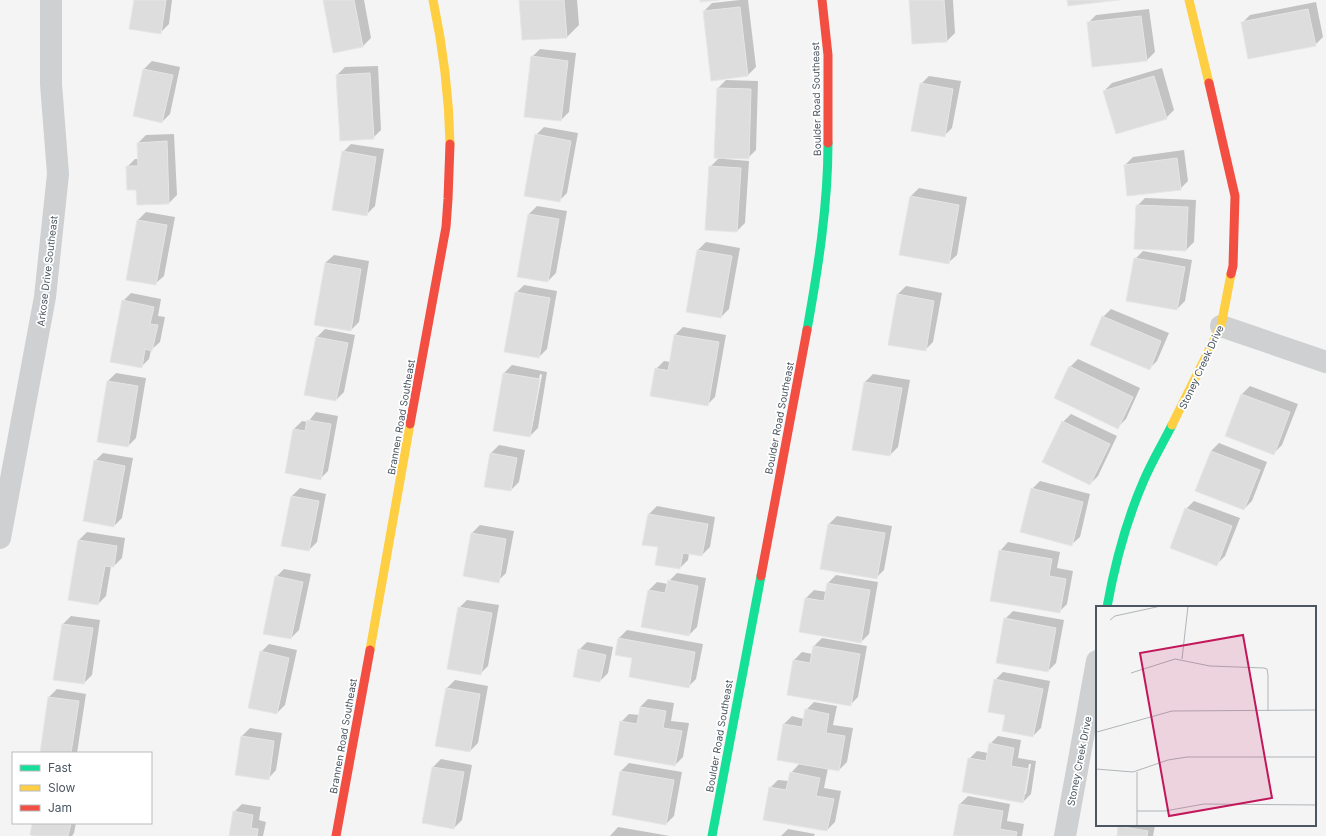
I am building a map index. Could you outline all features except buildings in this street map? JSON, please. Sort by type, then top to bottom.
[{"type":"street","name":"Arkose Drive Southeast","points":[[0,538],[45,297],[58,174],[51,84],[51,0]]},
{"type":"street","name":"Brannen Road Southeast","points":[[336,836],[446,227],[450,184],[450,115],[446,69],[433,0]]},
{"type":"street","name":"Boulder Road Southeast","points":[[712,836],[808,324],[821,244],[828,172],[828,55],[822,0]]},
{"type":"street","name":"Stoney Creek Drive","points":[[1107,606],[1124,533],[1144,479],[1182,409],[1221,326],[1233,266],[1235,196],[1190,0]]},
{"type":"street","points":[[1221,326],[1326,362]]},
{"type":"street","name":"Stoney Creek Drive","points":[[1065,836],[1096,667]]},
{"type":"traffic: fast","points":[[807,330],[822,237],[828,167],[828,143]]},
{"type":"traffic: fast","points":[[1107,606],[1117,558],[1126,527],[1147,473],[1172,425]]},
{"type":"traffic: fast","points":[[712,836],[761,576]]},
{"type":"traffic: slow","points":[[433,0],[445,71],[450,144]]},
{"type":"traffic: slow","points":[[1189,0],[1209,83]]},
{"type":"traffic: slow","points":[[1172,425],[1221,326],[1231,274]]},
{"type":"traffic: slow","points":[[370,650],[410,424]]},
{"type":"traffic: jam","points":[[822,0],[828,55],[828,143]]},
{"type":"traffic: jam","points":[[1209,83],[1235,196],[1233,266],[1231,274]]},
{"type":"traffic: jam","points":[[410,424],[446,227],[450,144]]},
{"type":"traffic: jam","points":[[761,576],[807,330]]},
{"type":"traffic: jam","points":[[336,836],[370,650]]}]
